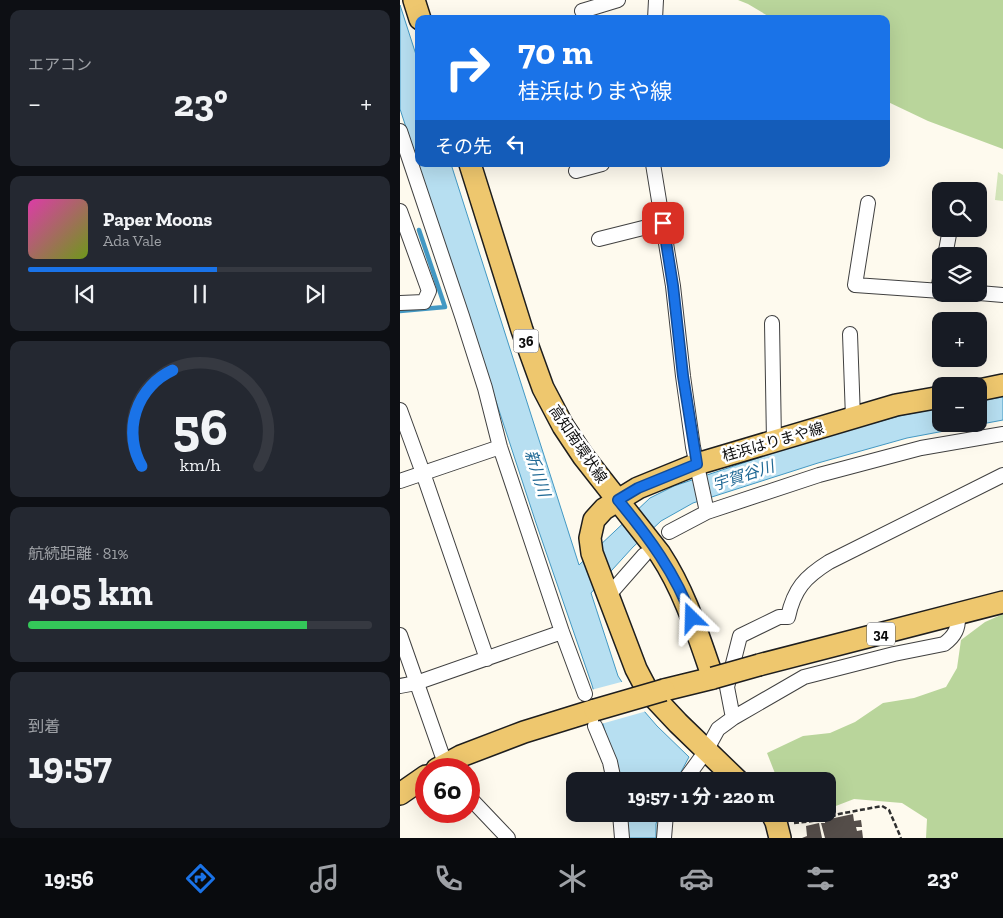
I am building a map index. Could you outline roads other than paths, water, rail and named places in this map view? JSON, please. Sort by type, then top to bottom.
[{"type":"main road","points":[[414,0],[419,15]]},
{"type":"main road","name":"高知南環状線","points":[[471,167],[522,330],[543,388],[563,426],[583,456],[654,543],[674,577],[686,603],[713,678]]},
{"type":"main road","points":[[987,388],[1003,385]]},
{"type":"main road","name":"桂浜はりまや線","points":[[728,772],[647,690],[636,670],[592,553],[590,538],[594,520],[604,509],[624,507],[638,488],[698,470],[774,442],[896,405],[932,399]]},
{"type":"main road","name":"34","points":[[464,758],[524,732],[592,710],[1003,602]]},
{"type":"main road","points":[[400,794],[415,784]]},
{"type":"street","points":[[582,11],[618,0]]},
{"type":"street","points":[[655,15],[656,0]]},
{"type":"street","points":[[400,131],[465,325],[500,447],[562,632],[592,710],[612,772]]},
{"type":"street","points":[[576,172],[592,167]]},
{"type":"street","points":[[654,167],[673,286],[683,376],[706,509]]},
{"type":"street","points":[[868,203],[855,285],[932,290]]},
{"type":"street","points":[[400,211],[429,291],[424,302],[400,303]]},
{"type":"street","points":[[599,239],[663,223]]},
{"type":"street","points":[[987,294],[1003,295]]},
{"type":"street","points":[[772,323],[774,442]]},
{"type":"street","points":[[850,334],[853,418]]},
{"type":"street","points":[[400,410],[487,658]]},
{"type":"street","points":[[606,591],[654,543],[706,509],[837,470],[921,448],[1003,434]]},
{"type":"street","points":[[400,481],[500,447]]},
{"type":"street","points":[[733,718],[727,687],[740,636],[778,617],[788,617],[791,604],[806,578],[828,562],[1003,475]]},
{"type":"street","points":[[691,772],[706,751],[718,729],[733,718],[804,677],[894,654],[944,644],[956,632],[959,624],[958,614]]},
{"type":"street","points":[[400,686],[416,683],[562,632]]},
{"type":"street","points":[[400,635],[440,758]]},
{"type":"street","points":[[480,809],[508,838]]},
{"type":"street","points":[[621,822],[622,838]]},
{"type":"street","points":[[664,838],[665,822]]},
{"type":"water","points":[[400,5],[415,52],[415,155],[400,109]]},
{"type":"water","points":[[419,167],[452,167],[579,565],[650,498],[674,486],[812,440],[903,415],[932,410],[932,432],[939,432],[907,438],[818,463],[693,503],[661,521],[633,547],[591,593],[618,676],[631,696],[657,726],[689,757],[681,772],[616,772],[592,685],[536,523]]},
{"type":"water","points":[[1003,397],[1003,420],[987,423],[987,400]]},
{"type":"water","points":[[626,822],[657,822],[656,838],[627,838]]},
{"type":"waterway","points":[[400,311],[445,307],[419,230]]},
{"type":"water label","name":"新川川","points":[[538,473]]},
{"type":"water label","name":"宇賀谷川","points":[[743,475]]}]
